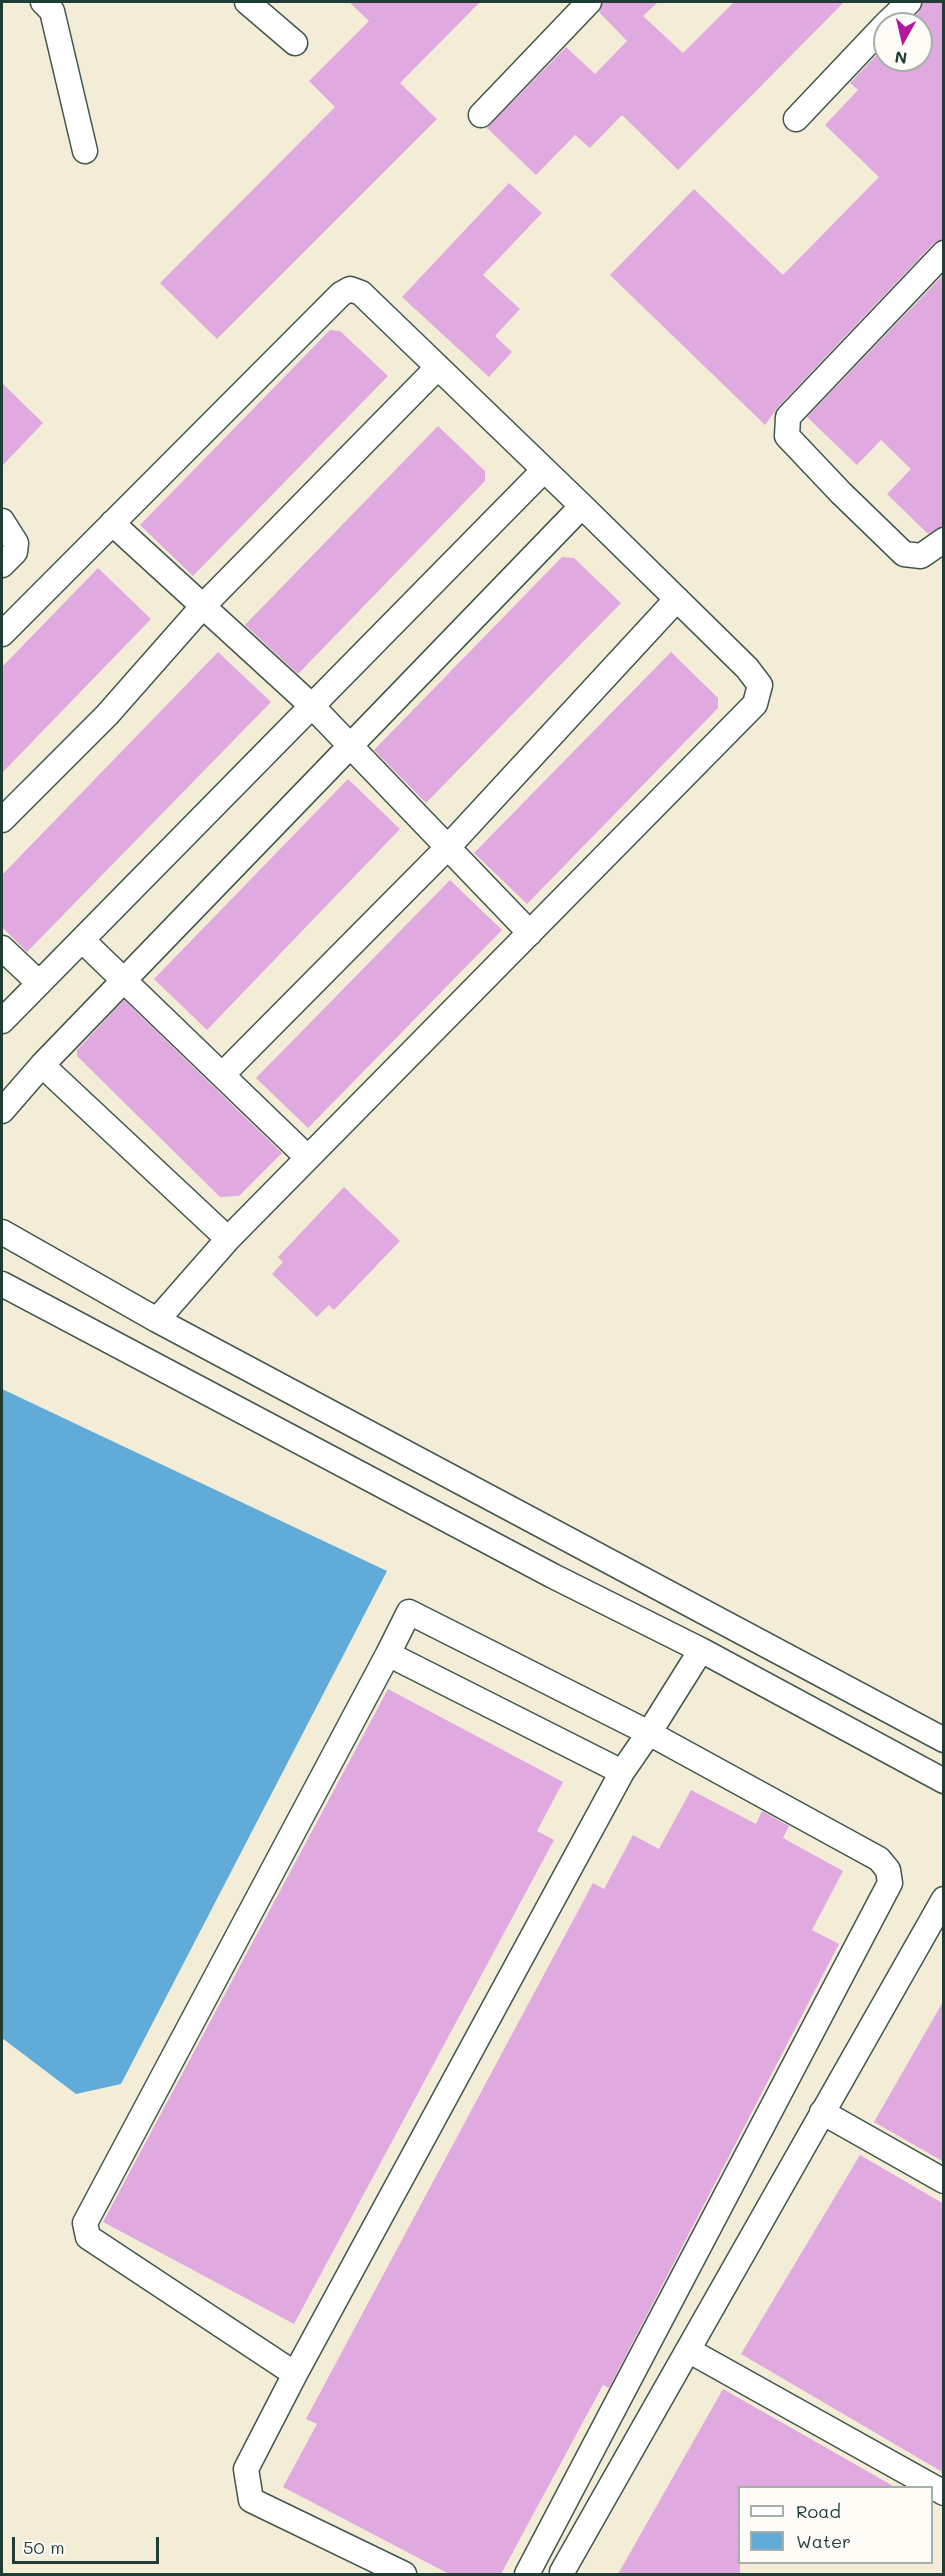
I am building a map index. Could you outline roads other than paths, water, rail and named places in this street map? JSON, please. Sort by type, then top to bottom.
[{"type":"street","points":[[43,2],[52,11],[85,150]]},
{"type":"street","points":[[247,2],[295,43]]},
{"type":"street","points":[[482,115],[590,2]]},
{"type":"street","points":[[796,119],[873,39]]},
{"type":"street","points":[[944,253],[788,417],[787,436],[904,554],[921,556],[944,540]]},
{"type":"street","points":[[2,634],[341,294],[350,289],[361,293],[582,506],[760,685],[755,704],[228,1239],[157,1320]]},
{"type":"street","points":[[2,820],[107,715],[203,606],[438,367]]},
{"type":"street","points":[[2,1021],[544,470]]},
{"type":"street","points":[[2,1111],[42,1065],[582,506]]},
{"type":"street","points":[[2,521],[16,543],[15,552],[2,565]]},
{"type":"street","points":[[112,523],[312,706],[449,846],[530,933]]},
{"type":"street","points":[[222,1075],[449,846],[677,599]]},
{"type":"street","points":[[82,940],[308,1158]]},
{"type":"street","points":[[2,948],[39,983]]},
{"type":"street","points":[[42,1065],[228,1239]]},
{"type":"street","points":[[2,1232],[157,1320],[944,1740]]},
{"type":"street","points":[[2,1284],[553,1576],[701,1650],[944,1781]]},
{"type":"street","points":[[553,1576],[571,1542]]},
{"type":"street","points":[[295,2374],[88,2237],[85,2223],[409,1612],[649,1732],[879,1859],[888,1870],[890,1883],[527,2574]]},
{"type":"street","points":[[404,2574],[251,2500],[246,2469],[295,2374],[622,1772],[701,1650]]},
{"type":"street","points":[[388,1654],[622,1772]]},
{"type":"street","points":[[562,2572],[944,1899]]},
{"type":"street","points":[[822,2112],[944,2181]]},
{"type":"street","points":[[688,2350],[931,2486]]},
{"type":"water","points":[[2,1389],[387,1571],[121,2084],[76,2094],[2,2038]]}]
